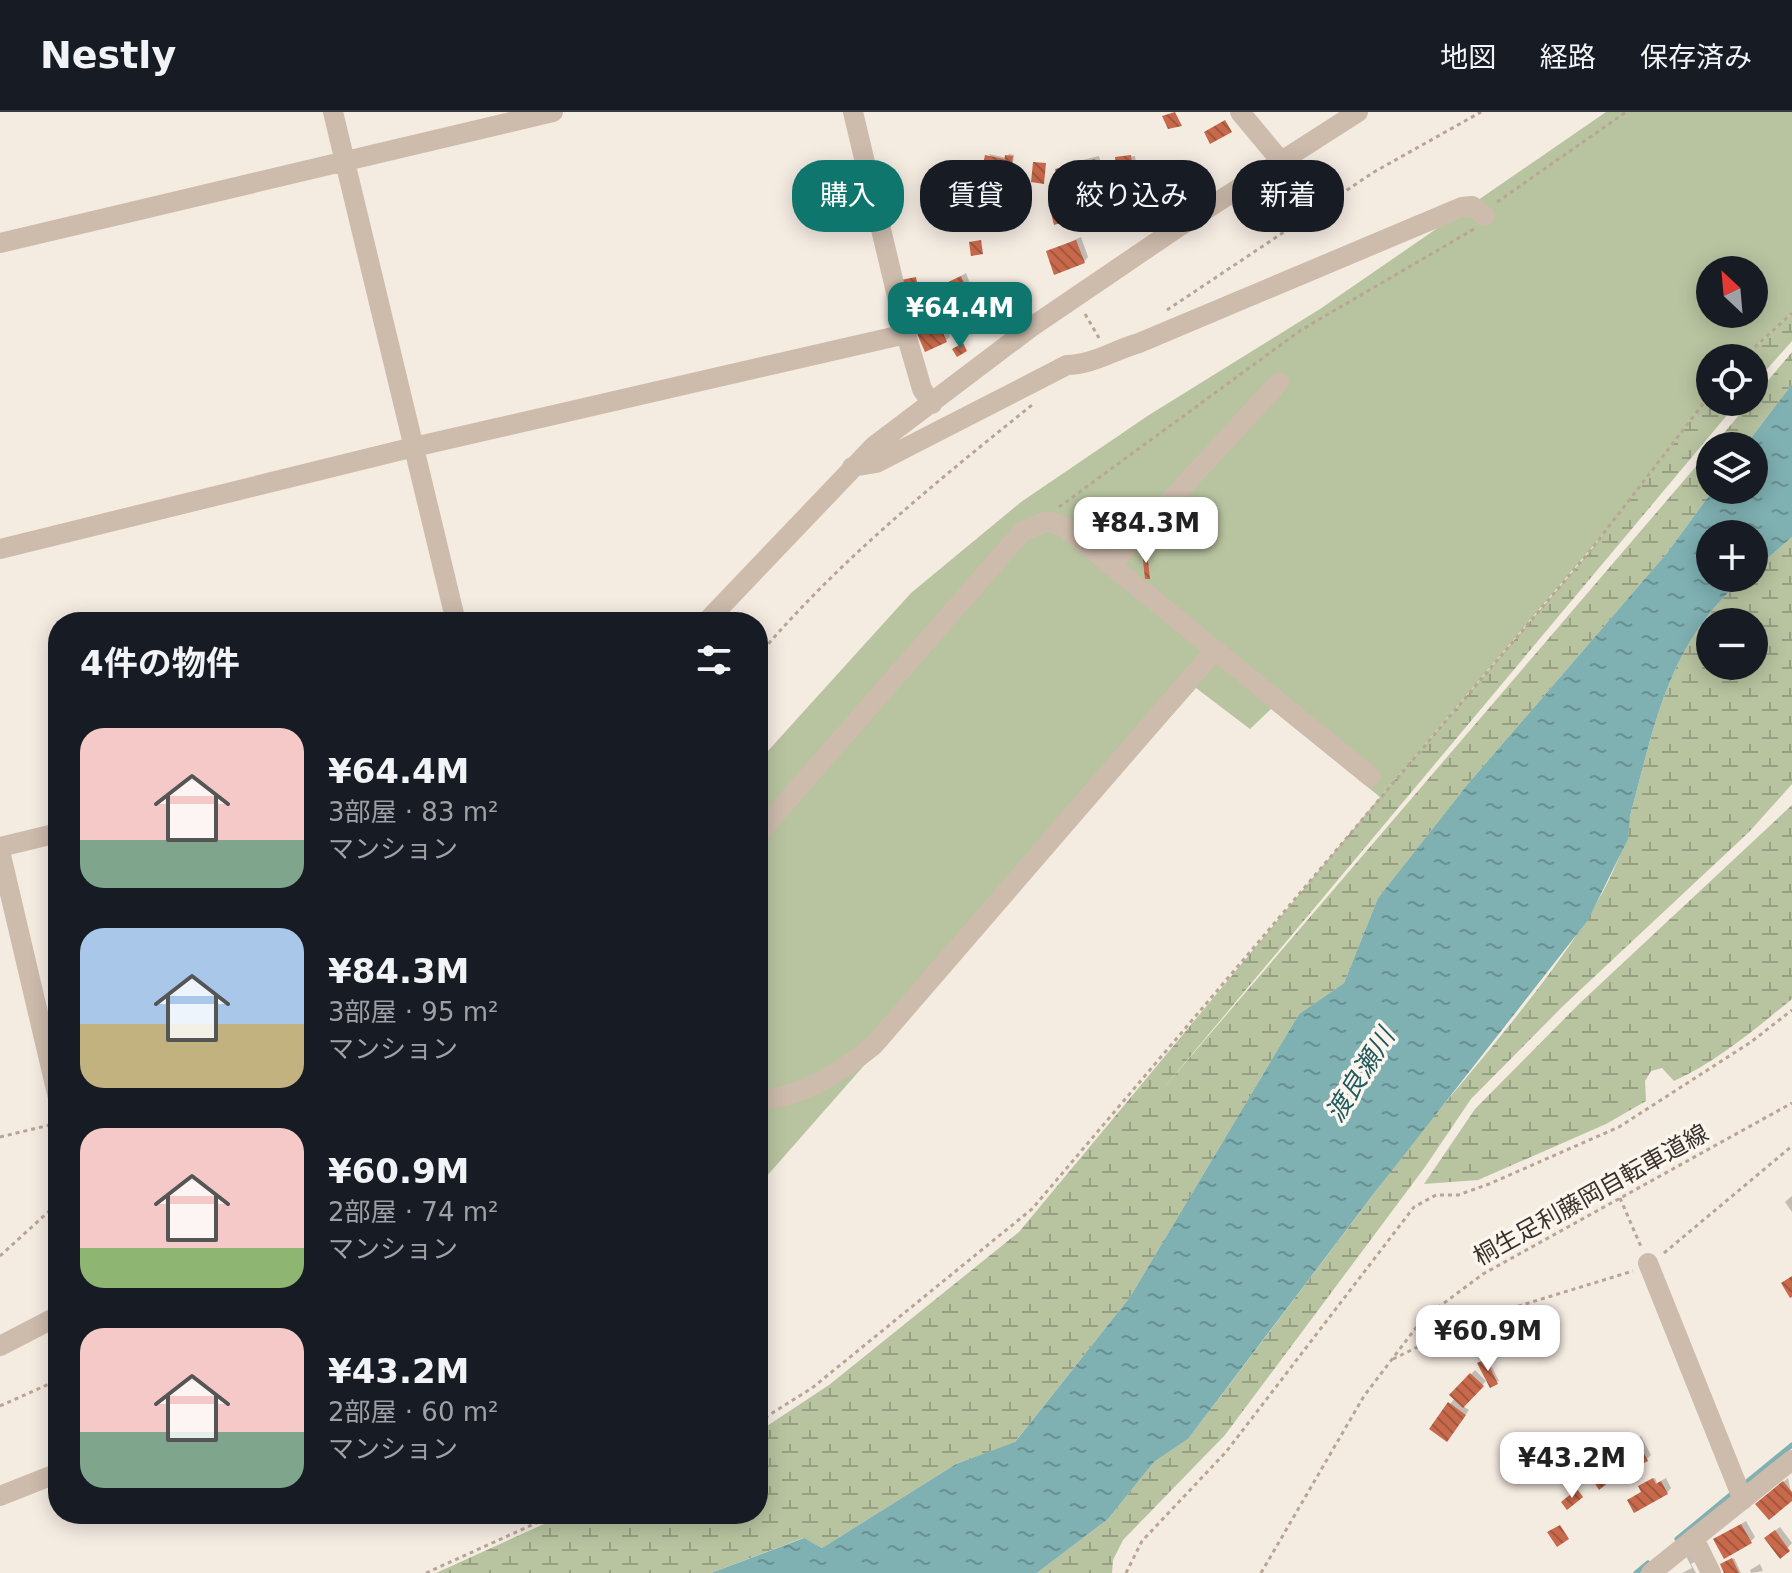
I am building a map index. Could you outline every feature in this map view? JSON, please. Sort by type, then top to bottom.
[{"type":"street","points":[[333,112],[454,612]]},
{"type":"street","points":[[0,243],[553,112]]},
{"type":"street","points":[[853,112],[906,334],[922,389],[932,404]]},
{"type":"street","points":[[1240,112],[1280,160],[1358,112]]},
{"type":"street","points":[[715,612],[874,446],[1075,298],[1232,192]]},
{"type":"street","points":[[852,467],[876,463],[1067,365],[1087,365],[1107,351],[1139,343],[1462,207],[1472,206],[1485,216]]},
{"type":"street","points":[[0,549],[414,447],[906,334]]},
{"type":"street","points":[[1111,565],[1279,382]]},
{"type":"street","points":[[768,823],[1022,532],[1047,521],[1064,527],[1371,777]]},
{"type":"street","points":[[768,1099],[799,1092],[830,1078],[874,1045],[1215,650]]},
{"type":"street","points":[[48,836],[0,849],[48,1055]]},
{"type":"street","points":[[1648,1263],[1743,1500]]},
{"type":"street","points":[[0,1346],[48,1321]]},
{"type":"street","points":[[1651,1573],[1792,1460]]},
{"type":"street","points":[[0,1496],[48,1477]]},
{"type":"street","points":[[1694,1538],[1711,1573]]},
{"type":"path","points":[[1159,316],[1374,172],[1481,112]]},
{"type":"path","points":[[1037,523],[1301,330],[1364,290],[1470,233],[1492,205],[1626,112]]},
{"type":"path","points":[[1075,298],[1107,351]]},
{"type":"path","points":[[1758,344],[1792,313]]},
{"type":"path","points":[[768,644],[862,549],[1039,399]]},
{"type":"path","points":[[768,1416],[812,1388],[1032,1209],[1590,551],[1696,413]]},
{"type":"path","points":[[1126,1573],[1142,1541],[1226,1452],[1414,1207],[1436,1195],[1458,1195],[1489,1184],[1619,1127],[1751,1042],[1792,1010]]},
{"type":"path","name":"桐生足利藤岡自転車道線","points":[[1261,1573],[1318,1469],[1415,1329],[1483,1274],[1792,1103]]},
{"type":"path","points":[[0,1137],[48,1125]]},
{"type":"path","points":[[1390,1361],[1473,1320],[1632,1272],[1648,1263],[1792,1146]]},
{"type":"path","points":[[1620,1198],[1648,1263]]},
{"type":"path","points":[[0,1256],[48,1212]]},
{"type":"path","points":[[0,1406],[48,1384]]},
{"type":"path","points":[[426,1573],[534,1524]]},
{"type":"green space","points":[[1606,112],[1792,112],[1792,313],[1758,344],[1696,344],[1696,414],[1627,506],[1380,797],[1271,709],[1250,729],[1196,688],[768,1175],[768,751],[911,593],[1021,502],[1149,415],[1320,309]]},
{"type":"green space","points":[[1792,313],[1792,341],[1768,368],[1768,344],[1758,344]]},
{"type":"green space","points":[[1792,352],[1792,384],[1768,416],[1768,380]]},
{"type":"green space","points":[[1696,413],[1696,416],[1726,416],[1713,432],[1696,432],[1696,452],[1162,1090],[1696,466],[1696,504],[1703,504],[1667,553],[1467,785],[1378,898],[1344,983],[1299,1014],[1130,1297],[1014,1443],[956,1464],[822,1548],[803,1538],[711,1573],[436,1573],[544,1524],[768,1524],[768,1425],[829,1385],[1019,1232],[1380,797],[1590,551]]},
{"type":"green space","points":[[1738,416],[1768,416],[1756,432],[1725,432]]},
{"type":"green space","points":[[1792,537],[1792,784],[1749,832],[1563,1006],[1471,1099],[1425,1167],[1225,1435],[1123,1540],[1113,1560],[1112,1573],[1037,1573],[1108,1519],[1154,1462],[1188,1439],[1415,1140],[1542,984],[1574,939],[1601,895],[1621,853],[1657,717],[1681,658],[1696,633],[1696,680],[1768,680],[1768,608],[1714,608],[1729,592],[1768,592],[1768,558]]},
{"type":"green space","points":[[1792,805],[1792,999],[1736,1044],[1690,1073],[1674,1081],[1662,1068],[1651,1071],[1645,1081],[1646,1101],[1606,1124],[1478,1180],[1424,1184],[1475,1109],[1580,1003]]},
{"type":"water","name":"渡良瀬川","points":[[1792,384],[1792,537],[1768,558],[1768,520],[1696,520],[1696,592],[1729,592],[1714,608],[1696,608],[1696,633],[1681,658],[1657,717],[1630,816],[1628,839],[1588,920],[1372,1196],[1188,1439],[1154,1462],[1108,1519],[1037,1573],[711,1573],[804,1538],[822,1548],[956,1464],[1015,1442],[1130,1297],[1299,1014],[1344,983],[1378,898],[1467,785],[1667,553],[1703,504],[1768,504],[1768,432],[1756,432]]},
{"type":"building","points":[[1175,112],[1182,126],[1168,129],[1162,116]]},
{"type":"building","points":[[1225,120],[1232,132],[1210,144],[1204,132]]},
{"type":"building","points":[[985,155],[1004,159],[1004,160],[984,160]]},
{"type":"building","points":[[1131,155],[1132,160],[1115,160],[1115,157]]},
{"type":"building","points":[[1033,162],[1046,163],[1044,184],[1032,182]]},
{"type":"building","points":[[981,240],[983,254],[971,256],[969,242]]},
{"type":"building","points":[[1076,240],[1085,263],[1054,275],[1046,251]]},
{"type":"building","points":[[961,276],[968,292],[951,300],[947,292],[954,311],[927,316],[920,296],[945,287],[944,284]]},
{"type":"building","points":[[916,277],[918,287],[903,290],[901,280]]},
{"type":"building","points":[[966,295],[972,320],[961,323],[954,299]]},
{"type":"building","points":[[921,308],[926,324],[937,319],[947,342],[925,352],[915,329],[918,327],[913,310]]},
{"type":"building","points":[[963,343],[967,351],[957,357],[952,349]]},
{"type":"building","points":[[1142,551],[1147,551],[1150,579],[1145,579]]},
{"type":"building","points":[[1792,1276],[1792,1297],[1790,1298],[1781,1283]]},
{"type":"building","points":[[1486,1359],[1498,1384],[1490,1388],[1477,1363]]},
{"type":"building","points":[[1470,1373],[1484,1386],[1463,1408],[1449,1395]]},
{"type":"building","points":[[1448,1402],[1466,1415],[1447,1442],[1429,1429]]},
{"type":"building","points":[[1636,1439],[1648,1461],[1613,1479],[1602,1457]]},
{"type":"building","points":[[1603,1474],[1609,1482],[1599,1490],[1594,1482]]},
{"type":"building","points":[[1653,1478],[1656,1484],[1661,1481],[1668,1494],[1634,1513],[1627,1500],[1641,1492],[1638,1486]]},
{"type":"building","points":[[1783,1481],[1792,1492],[1792,1501],[1769,1520],[1755,1504]]},
{"type":"building","points":[[1577,1489],[1583,1497],[1567,1510],[1561,1502]]},
{"type":"building","points":[[1741,1524],[1752,1543],[1724,1559],[1713,1539]]},
{"type":"building","points":[[1560,1525],[1569,1539],[1557,1547],[1547,1532]]},
{"type":"building","points":[[1775,1530],[1790,1551],[1780,1559],[1764,1538]]},
{"type":"building","points":[[1732,1558],[1739,1573],[1724,1573],[1720,1564]]},
{"type":"waterway","points":[[1742,1486],[1792,1445]]},
{"type":"waterway","points":[[1677,1539],[1734,1492]]},
{"type":"waterway","points":[[1636,1573],[1648,1563]]}]
